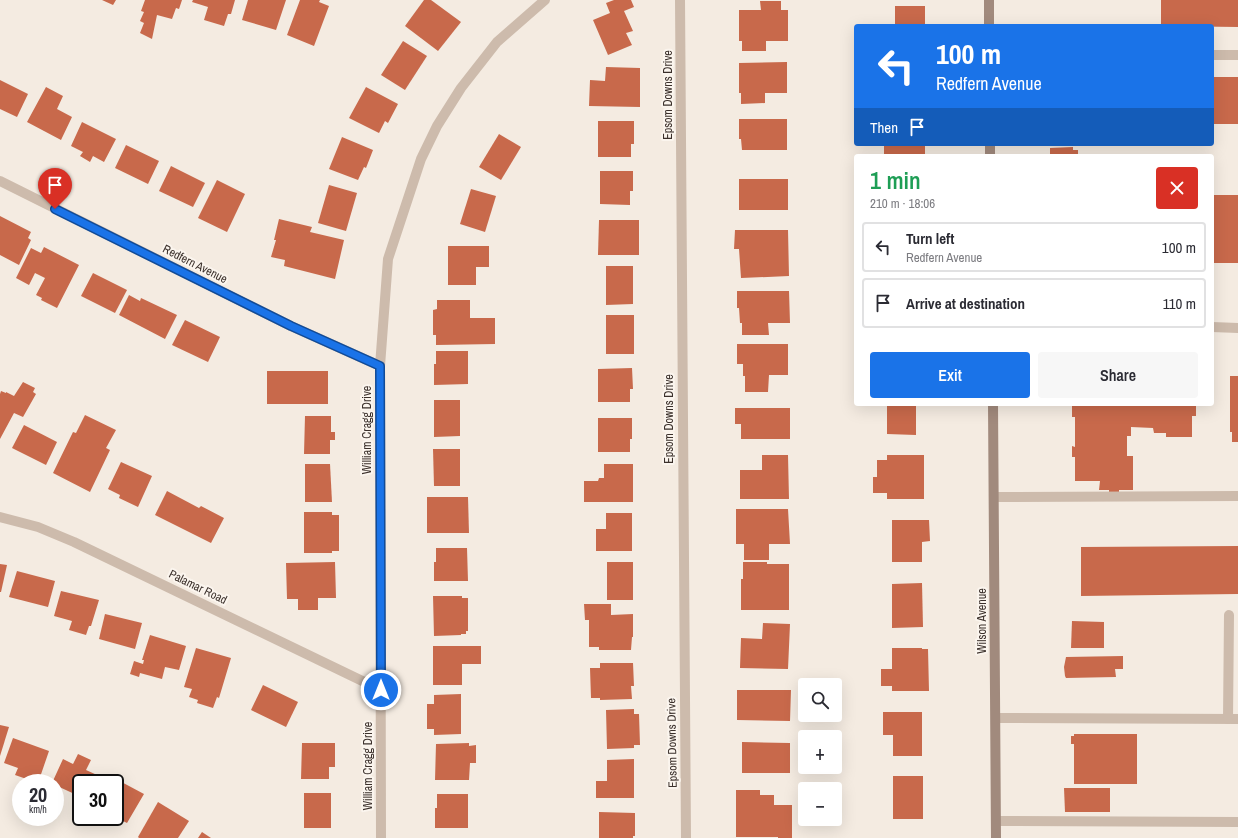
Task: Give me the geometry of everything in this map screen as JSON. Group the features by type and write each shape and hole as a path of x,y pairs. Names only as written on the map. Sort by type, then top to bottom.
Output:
{"main road":[{"path":"988,0 989,24"},
{"name":"Wilson Avenue","path":"994,406 996,838"}],"street":[{"name":"William Cragg Drive","path":"381,838 380,366 388,259 421,159 436,126 461,88 497,42 545,0"},
{"name":"Epsom Downs Drive","path":"680,0 686,838"},
{"path":"1214,55 1238,55"},
{"name":"Redfern Avenue","path":"0,181 291,326 380,366"},
{"path":"1214,327 1238,328"},
{"path":"994,497 1238,496"},
{"name":"Palamar Road","path":"0,517 38,527 74,542 381,690"},
{"path":"996,718 1233,719 1229,615"},
{"path":"996,821 1238,822"}],"building":[{"path":"102,0 116,0 113,5"},
{"path":"145,0 182,0 179,9 176,8 172,19 157,15 152,39 140,33 144,23 140,21 144,12 141,11"},
{"path":"193,0 235,0 231,14 228,14 224,26 204,20 208,7 192,2"},
{"path":"248,0 286,0 276,30 242,20"},
{"path":"300,0 320,0 319,2 329,6 314,46 287,35"},
{"path":"424,0 431,0 461,22 438,51 405,26"},
{"path":"614,0 631,0 634,7 624,11 633,31 626,33 632,45 608,55 593,20 610,13 606,3"},
{"path":"1161,0 1238,0 1238,27 1214,27 1214,24 1161,24"},
{"path":"760,1 781,1 781,10 788,10 788,41 766,41 766,51 742,51 742,41 739,41 739,10 761,10"},
{"path":"895,6 925,6 925,24 895,24"},
{"path":"403,41 427,56 405,90 381,75"},
{"path":"787,62 787,93 765,93 765,103 741,104 741,93 739,93 739,63"},
{"path":"606,67 640,68 640,107 589,106 590,80 605,81"},
{"path":"1214,77 1238,77 1238,124 1214,124"},
{"path":"0,80 28,94 17,117 0,109"},
{"path":"46,87 63,96 57,109 72,117 61,140 27,122"},
{"path":"366,87 398,104 388,123 385,121 379,133 349,118"},
{"path":"739,119 787,119 787,150 742,150 741,139 739,139"},
{"path":"598,121 634,121 634,144 631,144 631,157 598,157"},
{"path":"82,122 116,139 104,162 93,156 90,162 80,156 83,152 71,146"},
{"path":"499,134 521,147 501,180 479,167"},
{"path":"342,137 373,150 366,168 364,167 358,180 329,169"},
{"path":"126,145 159,161 148,184 115,168"},
{"path":"884,146 925,146 925,154 884,154"},
{"path":"1073,147 1073,150 1078,150 1078,154 1050,154 1050,148"},
{"path":"171,166 205,183 193,207 159,191"},
{"path":"600,171 633,171 633,191 630,191 630,205 600,204"},
{"path":"739,179 788,179 788,210 739,210"},
{"path":"217,180 245,194 227,232 198,218"},
{"path":"329,185 357,193 346,231 318,223"},
{"path":"471,189 496,196 485,232 460,224"},
{"path":"1214,195 1238,195 1238,263 1214,263"},
{"path":"0,216 31,232 28,238 31,240 19,265 0,255"},
{"path":"279,219 312,227 310,232 344,240 335,279 284,266 285,260 271,257 276,240 274,240"},
{"path":"599,220 639,220 639,255 598,255"},
{"path":"735,230 788,230 789,276 741,278 739,249 734,249"},
{"path":"448,246 489,246 489,267 476,267 476,285 448,285"},
{"path":"44,247 79,265 57,308 41,300 42,298 36,295 45,278 35,273 29,285 16,278 31,248 41,253"},
{"path":"606,266 633,266 633,304 606,305"},
{"path":"93,273 127,290 115,313 81,296"},
{"path":"737,291 789,291 790,323 768,323 769,335 742,335 742,323 740,323 739,308 737,308"},
{"path":"129,295 140,301 141,298 177,315 165,339 119,315"},
{"path":"437,300 470,300 470,318 495,318 495,344 436,345 436,335 433,335 433,310 437,309"},
{"path":"606,315 634,315 634,354 606,354"},
{"path":"185,320 220,337 208,362 172,345"},
{"path":"737,344 788,344 788,375 769,375 768,392 745,392 743,364 737,364"},
{"path":"436,351 468,351 468,384 434,385 434,364 436,364"},
{"path":"632,368 633,389 630,389 630,402 598,402 598,369"},
{"path":"267,371 328,371 328,404 267,404"},
{"path":"1230,376 1238,376 1238,442 1232,442 1232,432 1230,432"},
{"path":"23,382 35,388 33,392 36,394 23,417 14,413 0,439 1,391 14,396"},
{"path":"434,400 460,400 460,436 434,437"},
{"path":"887,406 916,406 916,435 887,434"},
{"path":"1072,406 1196,406 1196,416 1192,416 1192,437 1166,437 1166,433 1154,433 1153,428 1131,427 1131,436 1127,436 1127,456 1133,456 1133,490 1119,490 1119,494 1109,494 1109,490 1099,490 1100,481 1075,481 1075,457 1072,457 1072,446 1075,447 1075,417 1072,417"},
{"path":"735,408 790,408 790,439 741,439 741,424 735,424"},
{"path":"85,415 116,430 106,448 110,450 90,492 53,473 73,432 76,433"},
{"path":"305,416 331,416 331,432 335,432 335,440 330,440 330,454 304,454"},
{"path":"598,418 632,418 632,439 630,439 630,452 598,452"},
{"path":"24,425 57,442 46,465 12,448"},
{"path":"433,449 460,449 460,486 434,486"},
{"path":"762,455 788,455 789,499 740,499 740,470 762,470"},
{"path":"887,455 924,455 924,499 887,499 887,493 873,493 873,477 877,477 877,460 887,460"},
{"path":"121,462 152,476 138,507 119,498 120,495 108,489"},
{"path":"305,464 330,464 332,502 305,502"},
{"path":"604,464 633,464 633,502 584,502 584,481 598,481 599,478 604,478"},
{"path":"167,491 199,508 201,506 224,518 211,543 155,515"},
{"path":"427,497 468,497 469,533 427,533"},
{"path":"736,509 788,509 790,544 769,544 769,560 744,560 744,544 736,544"},
{"path":"304,512 332,512 332,515 339,515 339,551 332,551 332,553 304,553"},
{"path":"606,513 632,513 632,551 596,551 596,529 606,529"},
{"path":"892,520 929,520 930,541 922,542 922,562 892,562"},
{"path":"1238,546 1238,594 1081,596 1081,547"},
{"path":"436,548 467,548 468,581 434,581"},
{"path":"335,562 336,598 318,598 318,610 298,610 298,599 287,599 286,563"},
{"path":"607,562 633,562 633,600 607,600"},
{"path":"743,562 789,564 789,610 741,610 741,579 743,579"},
{"path":"0,564 7,565 1,592 0,592"},
{"path":"17,571 55,581 48,607 9,597"},
{"path":"922,583 923,627 892,628 892,584"},
{"path":"61,591 99,600 91,626 89,626 86,635 69,630 72,621 54,616"},
{"path":"433,596 462,596 462,598 468,598 468,631 466,631 466,634 434,636"},
{"path":"584,604 611,604 611,615 633,614 633,637 631,650 599,650 599,647 589,647 589,620 585,620"},
{"path":"105,614 142,623 135,649 99,639"},
{"path":"1072,621 1104,622 1104,648 1071,648"},
{"path":"763,623 790,624 788,669 740,668 741,638 762,639"},
{"path":"150,635 186,646 179,670 165,667 162,679 140,673 139,677 130,674 134,661 143,664 144,660 142,660"},
{"path":"433,646 481,646 481,664 462,664 462,685 433,685"},
{"path":"196,648 231,658 219,698 217,697 213,708 197,703 198,700 189,697 192,689 184,687"},
{"path":"892,648 928,649 929,691 892,691 892,686 881,686 881,669 892,669"},
{"path":"1123,656 1123,669 1115,669 1116,677 1066,678 1065,676 1064,667 1066,657"},
{"path":"600,663 633,663 634,686 631,686 632,699 600,700 600,698 591,698 590,668 600,668"},
{"path":"263,685 298,702 286,727 251,710"},
{"path":"737,690 791,690 790,721 737,720"},
{"path":"461,694 461,734 434,735 434,729 427,729 427,704 434,704 434,695"},
{"path":"634,709 634,714 639,714 640,745 634,745 634,748 607,749 606,710"},
{"path":"883,712 922,712 922,756 893,756 893,735 883,735"},
{"path":"0,725 9,727 0,756"},
{"path":"1074,734 1137,734 1137,784 1074,784 1074,744 1071,744 1071,736 1074,736"},
{"path":"13,738 49,751 41,774 15,774 18,768 4,763"},
{"path":"742,742 790,743 790,773 742,773"},
{"path":"302,743 335,743 335,767 329,767 329,779 301,779"},
{"path":"469,743 469,746 476,745 476,763 470,763 469,780 435,780 436,744"},
{"path":"78,754 91,760 86,770 95,774 72,774 72,793 64,789 64,774 56,774 63,759 73,764"},
{"path":"634,759 634,798 596,798 596,781 607,781 607,760"},
{"path":"893,776 923,776 923,819 893,819"},
{"path":"124,783 144,794 127,823 124,822"},
{"path":"1064,788 1110,788 1110,812 1065,812"},
{"path":"736,790 760,790 760,795 774,795 774,805 792,805 792,838 736,837"},
{"path":"304,793 331,793 331,828 304,828"},
{"path":"437,794 468,794 468,828 435,828"},
{"path":"158,802 189,821 178,838 138,837"},
{"path":"599,812 635,813 635,836 633,836 633,838 599,838"},
{"path":"202,832 211,838 198,838"}],"route":[{"path":"55,209 291,326 380,366 381,690"}]}
